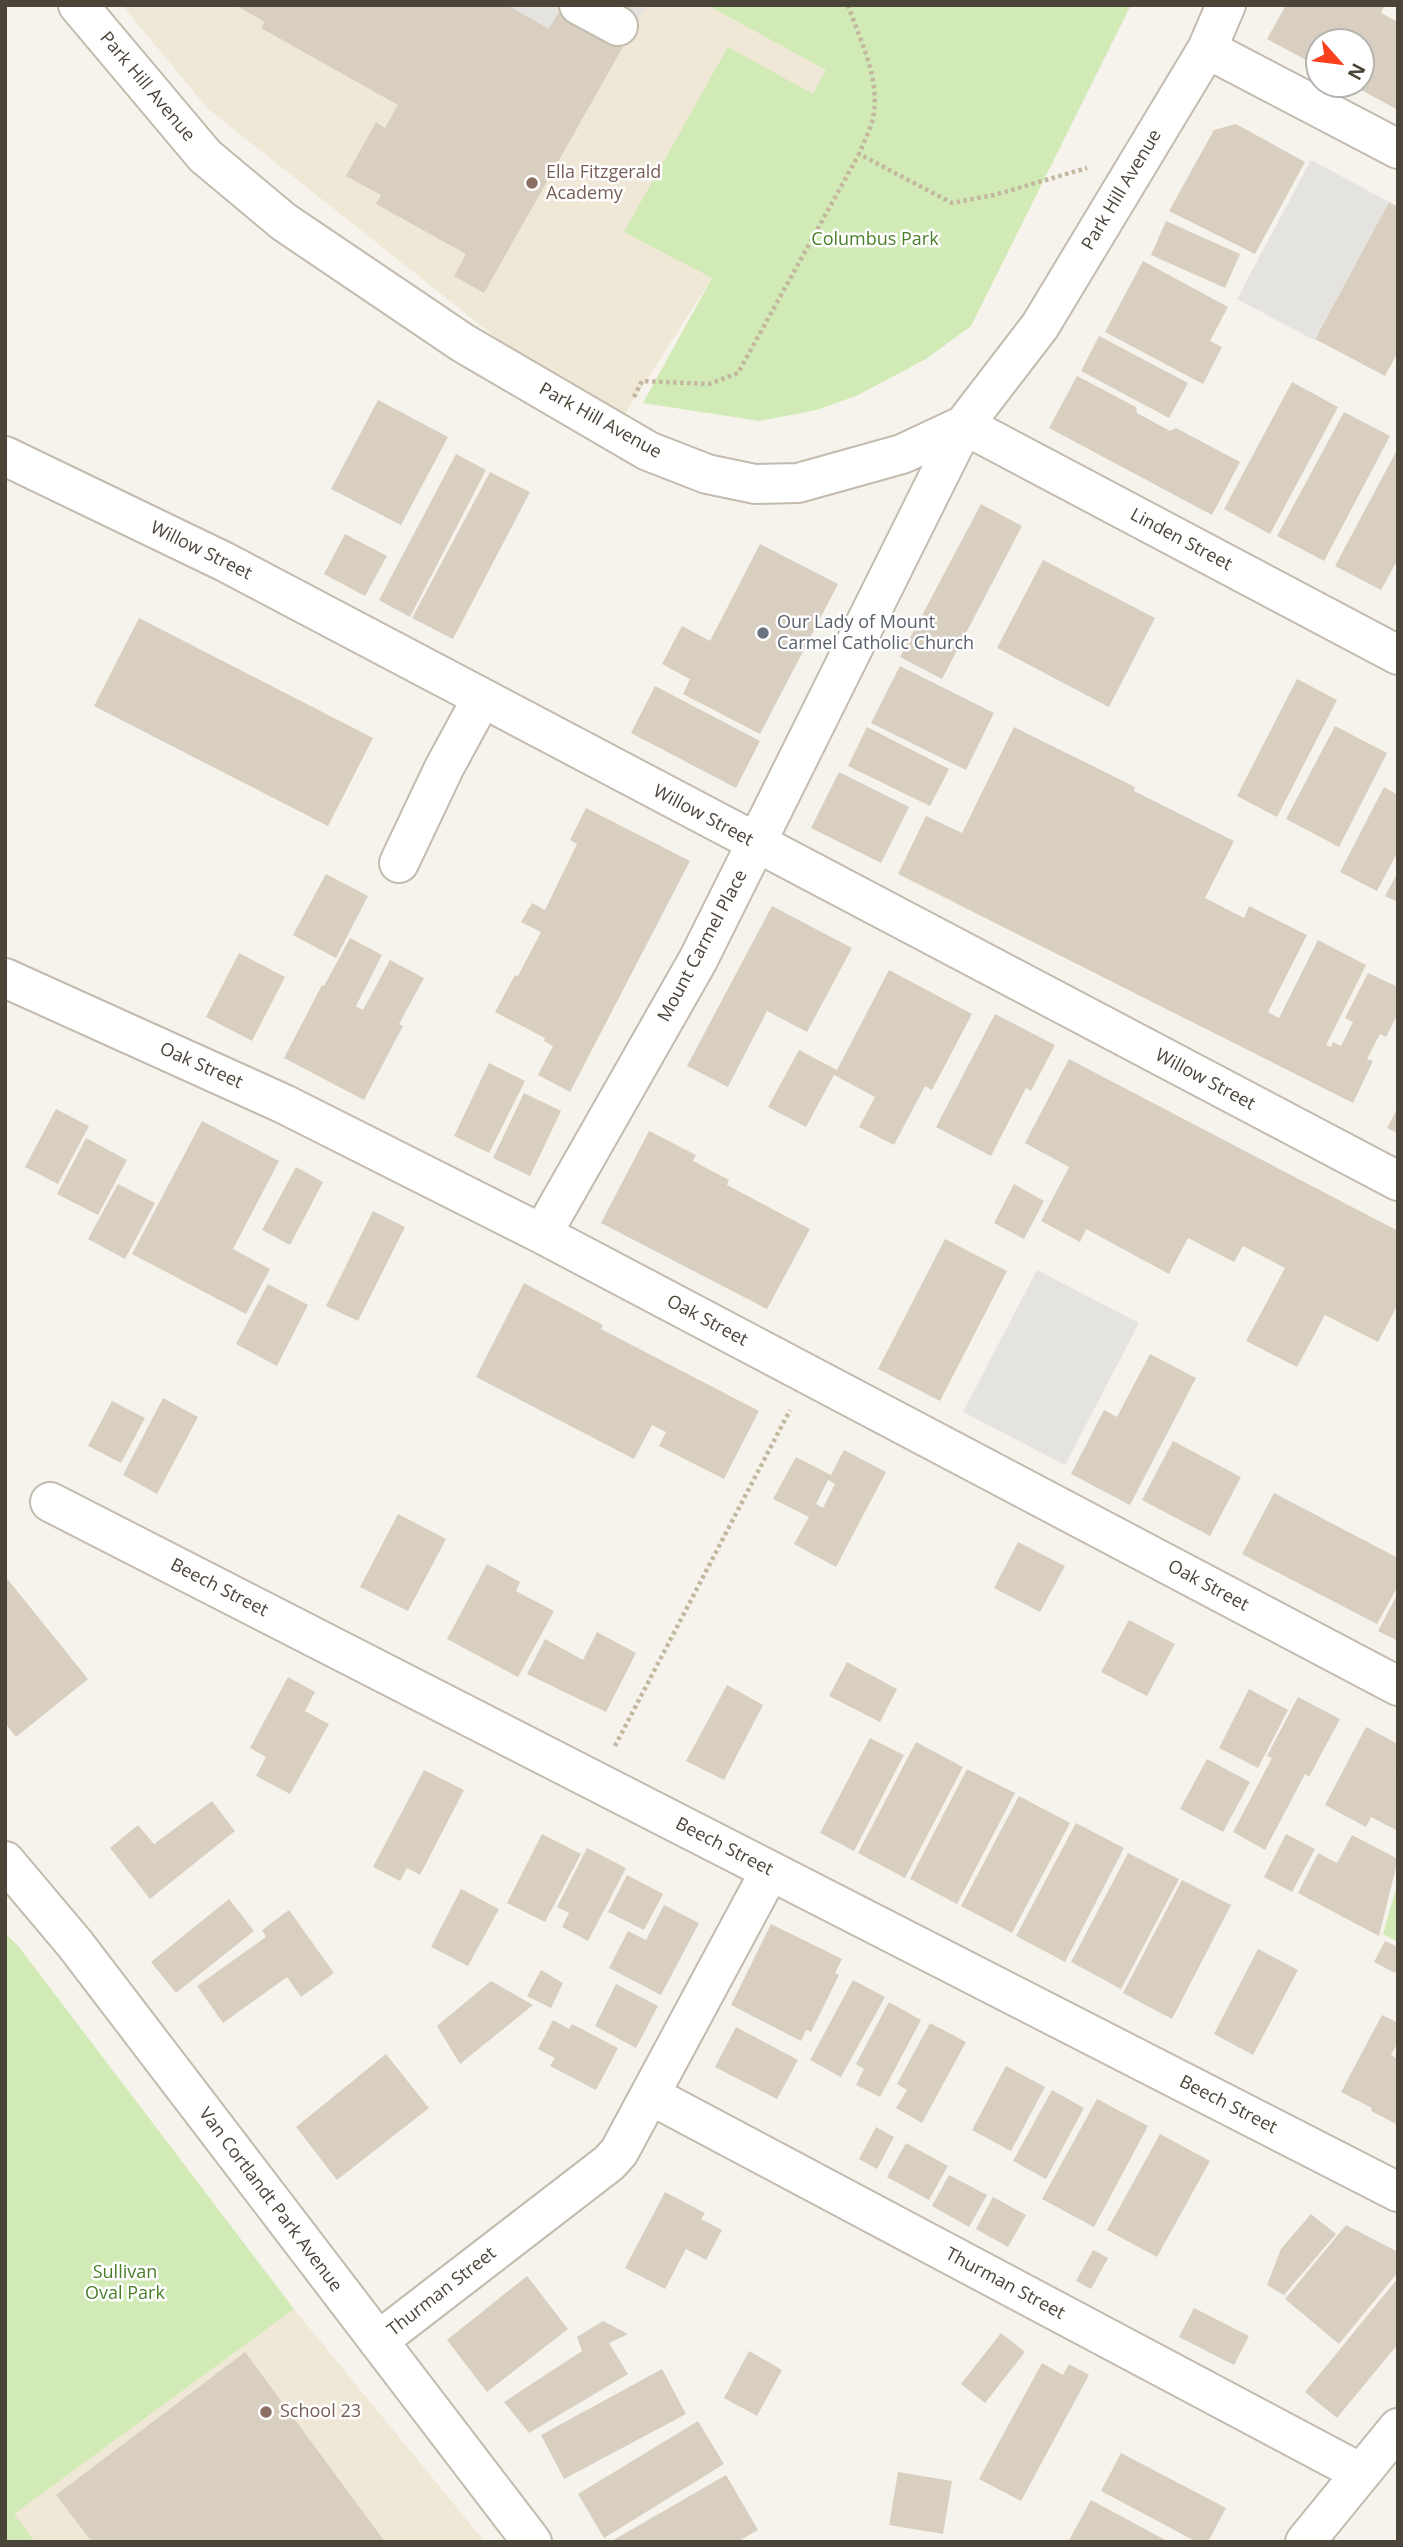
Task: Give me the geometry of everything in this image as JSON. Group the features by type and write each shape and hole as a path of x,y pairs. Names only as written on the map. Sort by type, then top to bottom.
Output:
{"street":[{"name":"Park Hill Avenue","path":"78,5 205,156 284,222 463,343 648,451 707,474 755,484 798,483 901,454 964,425 1040,326 1207,49 1226,5"},
{"path":"579,5 618,26"},
{"path":"1207,49 1398,149"},
{"name":"Linden Street","path":"964,425 1398,655"},
{"name":"Mount Carmel Place","path":"542,1234 698,960 964,425"},
{"name":"Willow Street","path":"5,456 225,562 1398,1181"},
{"path":"399,863 444,768 482,698"},
{"name":"Oak Street","path":"5,978 284,1104 542,1234 1398,1686"},
{"name":"Beech Street","path":"50,1502 1398,2192"},
{"name":"Van Cortlandt Park Avenue","path":"5,1861 83,1955 532,2542"},
{"name":"Thurman Street","path":"378,2341 620,2152 770,1871"},
{"name":"Thurman Street","path":"650,2095 1361,2473"},
{"path":"1305,2542 1398,2428"}],"path":[{"path":"614,431 642,381 709,384 737,373 859,154 873,118 875,92 871,70 848,5"},
{"path":"859,154 952,203 994,195 1145,152"},
{"path":"596,1782 808,1375"}],"shaded area":[{"name":"Ella Fitzgerald Academy","path":"122,5 707,5 827,70 712,278 614,431 208,109"},
{"path":"507,5 647,5 624,45 560,10 549,29"},
{"path":"1311,160 1389,202 1314,340 1237,299"},
{"path":"1037,1270 1139,1323 1065,1465 963,1412"},
{"name":"School 23","path":"294,2309 485,2542 35,2542 13,2514"}],"green space":[{"name":"Columbus Park","path":"707,5 1131,5 971,326 926,359 856,396 816,410 760,421 643,403 712,278 624,232 728,47 813,94 826,70"},
{"path":"1398,1882 1398,1942 1383,1934"},
{"name":"Sullivan Oval Park","path":"5,1933 19,1947 294,2309 14,2514 35,2542 5,2542"}],"building":[{"path":"235,5 507,5 549,29 560,10 624,45 484,293 454,276 466,254 376,204 381,195 346,176 376,122 385,128 398,105 261,28 265,22"},
{"path":"1286,5 1385,5 1381,13 1398,22 1398,110 1375,98 1375,28 1305,28 1305,59 1267,39"},
{"path":"1236,124 1305,162 1255,254 1169,211 1214,130"},
{"path":"1389,202 1398,207 1398,352 1385,376 1315,339"},
{"path":"1166,221 1240,254 1225,288 1151,255"},
{"path":"1143,261 1228,307 1210,341 1222,347 1203,384 1105,332"},
{"path":"1099,336 1188,383 1169,418 1081,371"},
{"path":"1077,376 1136,407 1137,413 1170,431 1176,428 1240,462 1212,515 1049,428"},
{"path":"1292,382 1338,407 1270,534 1224,509"},
{"path":"378,400 448,437 401,525 331,489"},
{"path":"1344,412 1390,436 1324,561 1277,536"},
{"path":"1398,448 1398,559 1381,590 1335,566"},
{"path":"456,454 486,470 410,617 379,600"},
{"path":"490,472 530,492 453,639 412,618"},
{"path":"981,504 1022,526 942,679 900,657"},
{"path":"345,534 387,556 365,596 324,574"},
{"name":"Our Lady of Mount Carmel Catholic Church","path":"760,544 838,584 760,734 683,694 690,679 662,664 682,626 710,641"},
{"path":"1043,560 1155,618 1109,707 997,648"},
{"path":"139,618 373,738 328,826 94,706"},
{"path":"900,666 994,713 966,770 871,723"},
{"path":"1297,679 1337,700 1277,817 1237,796"},
{"path":"655,686 760,741 736,788 631,733"},
{"path":"1335,726 1387,753 1339,847 1286,819"},
{"path":"867,727 949,769 930,806 848,766"},
{"path":"1014,727 1135,787 1134,791 1234,841 1205,898 1244,918 1249,906 1307,935 1268,1012 1279,1018 1318,940 1366,965 1326,1045 1331,1047 1333,1042 1341,1046 1353,1022 1345,1018 1368,973 1398,987 1398,1013 1386,1037 1380,1034 1367,1059 1373,1061 1353,1103 898,874 926,816 962,833"},
{"path":"839,772 909,807 881,863 811,828"},
{"path":"1384,787 1398,795 1398,851 1377,891 1340,872"},
{"path":"586,808 690,861 570,1092 538,1075 553,1046 544,1041 545,1038 495,1012 541,932 521,922 532,903 545,910 577,844 570,840"},
{"path":"1398,872 1398,902 1385,896"},
{"path":"326,874 368,896 336,958 293,935"},
{"path":"772,906 852,948 807,1032 767,1011 728,1087 687,1066"},
{"path":"350,938 382,955 356,1006 363,1010 390,960 424,978 399,1024 403,1026 364,1100 284,1058"},
{"path":"239,953 285,977 252,1041 206,1017"},
{"path":"889,970 972,1014 932,1090 925,1086 894,1145 859,1127 875,1097 834,1075 806,1127 768,1107 799,1050 837,1070"},
{"path":"995,1014 1055,1045 1031,1091 1026,1088 991,1156 936,1127"},
{"path":"1069,1059 1398,1231 1398,1304 1378,1342 1325,1315 1297,1367 1246,1341 1285,1268 1243,1246 1234,1262 1188,1238 1169,1274 1086,1229 1080,1242 1041,1221 1069,1167 1025,1143"},
{"path":"489,1063 525,1081 489,1153 454,1136"},
{"path":"524,1093 561,1111 530,1176 493,1158"},
{"path":"1398,1107 1398,1133 1387,1128"},
{"path":"56,1109 89,1126 58,1184 25,1167"},
{"path":"202,1121 279,1161 233,1249 270,1269 246,1314 132,1254"},
{"path":"649,1131 696,1155 693,1161 729,1180 727,1185 810,1229 767,1309 601,1223"},
{"path":"86,1138 127,1160 98,1215 57,1194"},
{"path":"296,1167 323,1182 290,1245 262,1230"},
{"path":"118,1184 155,1203 125,1259 88,1239"},
{"path":"1014,1184 1044,1201 1024,1239 994,1223"},
{"path":"373,1211 405,1227 358,1321 326,1306"},
{"path":"945,1239 1007,1271 940,1401 878,1369"},
{"path":"524,1283 603,1325 601,1329 759,1411 724,1479 659,1446 666,1432 652,1425 634,1459 476,1377"},
{"path":"268,1284 308,1305 277,1366 236,1344"},
{"path":"1150,1354 1196,1378 1130,1505 1071,1474 1104,1410 1117,1417"},
{"path":"163,1398 198,1417 157,1494 123,1475"},
{"path":"112,1401 145,1418 121,1463 88,1446"},
{"path":"1173,1441 1241,1477 1210,1536 1142,1500"},
{"path":"844,1450 886,1472 836,1567 794,1544 809,1517 773,1499 796,1457 831,1475","holes":["828,1480 835,1484 823,1508 816,1504"]},
{"path":"1274,1493 1398,1558 1398,1586 1377,1624 1242,1554"},
{"path":"398,1514 446,1539 408,1611 360,1587"},
{"path":"1018,1542 1065,1566 1040,1612 994,1588"},
{"path":"487,1564 520,1582 516,1591 554,1611 518,1677 447,1639"},
{"path":"5,1576 88,1679 16,1737 5,1723"},
{"path":"1398,1593 1398,1641 1378,1631"},
{"path":"1129,1620 1175,1644 1147,1696 1101,1672"},
{"path":"597,1632 636,1653 606,1712 527,1674 545,1639 583,1660"},
{"path":"847,1662 897,1689 880,1722 829,1696"},
{"path":"288,1677 315,1692 305,1711 329,1724 290,1794 256,1776 266,1757 250,1748"},
{"path":"727,1685 763,1705 724,1780 686,1761"},
{"path":"1249,1689 1288,1710 1258,1768 1219,1748"},
{"path":"1298,1697 1340,1719 1309,1777 1305,1774 1265,1850 1233,1832 1272,1758 1267,1756"},
{"path":"1366,1727 1398,1744 1398,1765 1395,1769 1398,1771 1398,1831 1371,1817 1366,1827 1325,1805"},
{"path":"870,1738 904,1755 854,1851 820,1833"},
{"path":"916,1742 963,1767 905,1878 858,1853"},
{"path":"1207,1759 1250,1782 1223,1832 1180,1809"},
{"path":"967,1769 1015,1793 957,1904 910,1879"},
{"path":"424,1770 464,1790 420,1875 407,1868 400,1881 373,1867"},
{"path":"1019,1796 1070,1823 1012,1933 961,1906"},
{"path":"212,1801 235,1831 150,1899 110,1848 138,1825 154,1844"},
{"path":"1076,1823 1124,1848 1065,1962 1016,1936"},
{"path":"542,1834 581,1854 545,1922 507,1903"},
{"path":"1286,1834 1315,1849 1292,1892 1264,1877"},
{"path":"1352,1835 1398,1859 1379,1936 1298,1893 1318,1853 1337,1863"},
{"path":"587,1848 626,1868 588,1941 562,1927 569,1913 557,1907"},
{"path":"1128,1853 1179,1879 1121,1989 1071,1962"},
{"path":"627,1875 663,1894 644,1930 608,1912"},
{"path":"1182,1880 1231,1905 1172,2019 1123,1993"},
{"path":"461,1889 499,1909 468,1966 431,1947"},
{"path":"229,1899 254,1931 176,1993 151,1962"},
{"path":"664,1905 699,1923 661,1995 609,1968 628,1931 646,1940"},
{"path":"289,1910 334,1973 301,1997 287,1977 223,2023 197,1986 266,1937 262,1930"},
{"path":"771,1924 842,1959 835,1973 839,1975 811,2032 806,2030 801,2041 731,2005"},
{"path":"1385,1941 1398,1947 1398,1967 1395,1973 1374,1962"},
{"path":"1258,1949 1298,1970 1253,2055 1214,2034"},
{"path":"541,1970 563,1983 551,2008 527,1996"},
{"path":"853,1980 885,1997 841,2077 810,2060"},
{"path":"491,1981 533,2005 460,2064 437,2026"},
{"path":"616,1984 658,2006 636,2048 595,2026"},
{"path":"889,2002 921,2020 880,2097 856,2085 864,2069 856,2064"},
{"path":"1382,2015 1398,2023 1398,2042 1391,2055 1398,2059 1398,2125 1341,2092"},
{"path":"553,2020 569,2029 572,2024 618,2048 596,2090 550,2066 555,2058 538,2049"},
{"path":"930,2023 966,2042 922,2123 896,2108 907,2090 897,2084"},
{"path":"736,2027 798,2060 777,2099 715,2067"},
{"path":"386,2054 429,2108 337,2180 296,2127"},
{"path":"1006,2066 1045,2087 1011,2151 972,2130"},
{"path":"1052,2090 1084,2108 1046,2179 1013,2161"},
{"path":"1097,2099 1148,2126 1094,2227 1042,2199"},
{"path":"876,2127 894,2137 877,2169 859,2159"},
{"path":"1160,2134 1210,2161 1157,2257 1107,2230"},
{"path":"906,2143 948,2166 929,2200 887,2177"},
{"path":"949,2175 987,2195 969,2227 932,2206"},
{"path":"665,2192 705,2213 701,2219 722,2230 706,2260 686,2249 665,2289 625,2268"},
{"path":"993,2197 1026,2215 1008,2247 976,2229"},
{"path":"1311,2214 1336,2234 1284,2295 1267,2285 1281,2249"},
{"path":"1346,2225 1398,2252 1398,2272 1339,2344 1285,2299"},
{"path":"1093,2250 1108,2258 1091,2289 1076,2281"},
{"path":"527,2276 568,2329 487,2392 447,2340"},
{"path":"1398,2278 1398,2344 1337,2418 1305,2392"},
{"path":"1194,2308 1249,2336 1234,2365 1179,2337"},
{"path":"603,2321 628,2334 609,2343 628,2374 529,2433 504,2402 582,2351 577,2337"},
{"path":"1001,2333 1025,2352 985,2403 961,2384"},
{"path":"749,2351 782,2370 757,2416 724,2398"},
{"path":"245,2352 385,2542 92,2542 56,2495"},
{"path":"1042,2363 1063,2375 1069,2364 1089,2375 1021,2501 979,2479"},
{"path":"662,2369 686,2414 564,2479 541,2435"},
{"path":"698,2421 724,2464 604,2538 578,2494"},
{"path":"1121,2453 1226,2508 1208,2542 1197,2542 1101,2491"},
{"path":"898,2472 952,2481 943,2534 889,2525"},
{"path":"726,2475 758,2530 737,2542 610,2542"},
{"path":"1091,2500 1169,2542 1068,2542"}],"place":[{"name":"Ella Fitzgerald Academy","path":"532,183"},
{"name":"Our Lady of Mount Carmel Catholic Church","path":"763,633"},
{"name":"School 23","path":"266,2412"}]}
